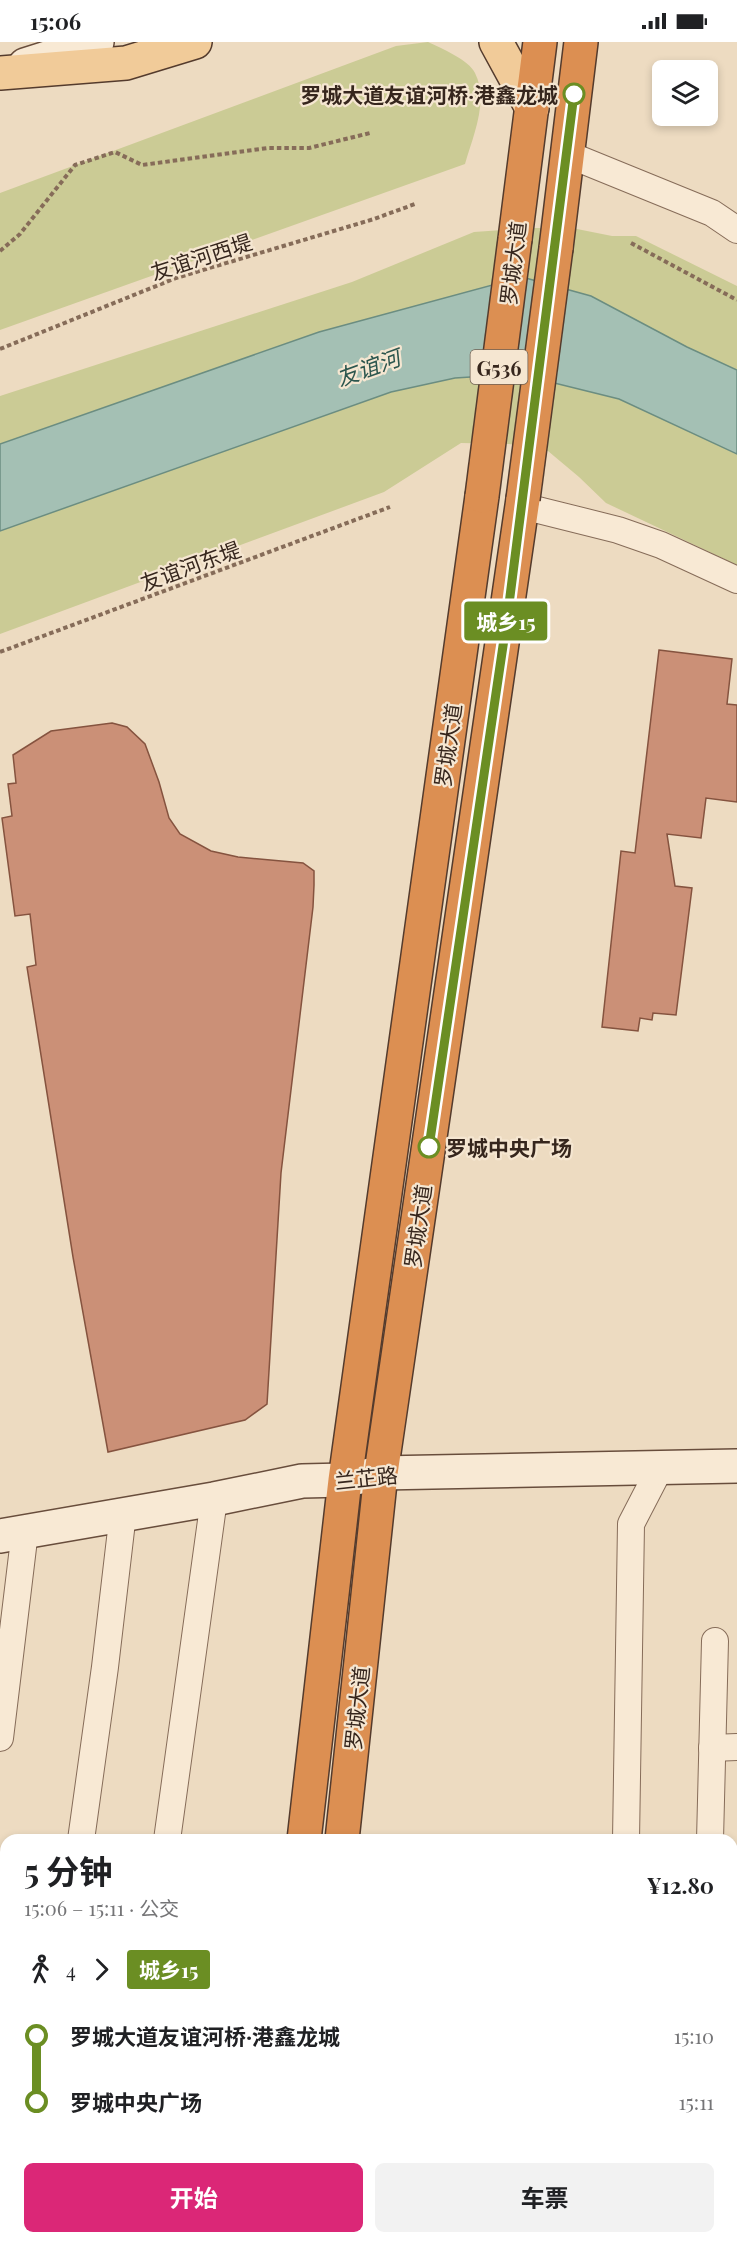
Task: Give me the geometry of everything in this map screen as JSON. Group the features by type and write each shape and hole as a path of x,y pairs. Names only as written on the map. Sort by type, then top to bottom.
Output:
{"highway":[{"name":"罗城大道","path":"305,1834 345,1480 482,496 540,42"},
{"name":"罗城大道","path":"343,1834 381,1473 522,503 556,248 580,42"}],"main road":[{"path":"0,73 126,63 195,42"},
{"path":"496,42 532,108"}],"street":[{"path":"0,73 97,42"},
{"path":"567,154 712,213 737,230"},
{"path":"522,503 618,530 661,545 737,580"},
{"name":"兰芷路","path":"12,1534 214,1499 302,1481 345,1480 381,1473 737,1466"},
{"path":"626,1834 632,1524 660,1468"},
{"path":"168,1834 214,1499"},
{"path":"82,1834 123,1513"},
{"path":"0,1738 12,1534"},
{"path":"710,1834 715,1641"},
{"path":"712,1748 737,1747"}],"path":[{"path":"0,251 20,234 75,165 115,152 142,165 268,148 309,148 370,133"},
{"name":"友谊河西堤","path":"0,349 177,278 374,219 416,204"},
{"path":"631,243 737,300"},
{"name":"友谊河东堤","path":"0,652 390,507"}],"green space":[{"path":"428,42 454,55 472,68 479,84 480,107 465,164 0,330 0,193 396,46"},
{"path":"572,228 612,236 636,236 737,286 737,565 606,503 548,451 509,444 461,443 384,492 0,634 0,396 352,282 474,232"}],"water":[{"name":"友谊河","path":"522,277 591,296 687,347 737,370 737,454 619,399 518,374 455,378 391,392 0,531 0,444 319,332"}],"building":[{"path":"659,650 732,659 727,704 737,705 737,802 706,798 701,838 667,834 675,886 692,888 676,1015 653,1013 652,1020 640,1018 638,1031 602,1027 621,851 635,853"},
{"path":"112,723 127,727 145,744 169,818 180,834 211,851 238,857 303,863 314,871 314,885 281,1173 267,1404 245,1420 108,1452 73,1257 27,967 36,965 30,914 15,916 2,818 12,816 8,784 16,783 13,755 51,731"}],"bus line":[{"name":"城乡15","path":"429,1147 508,612 574,94"}],"place":[{"name":"罗城大道友谊河桥·港鑫龙城","path":"574,94"},
{"name":"罗城中央广场","path":"429,1147"}]}
